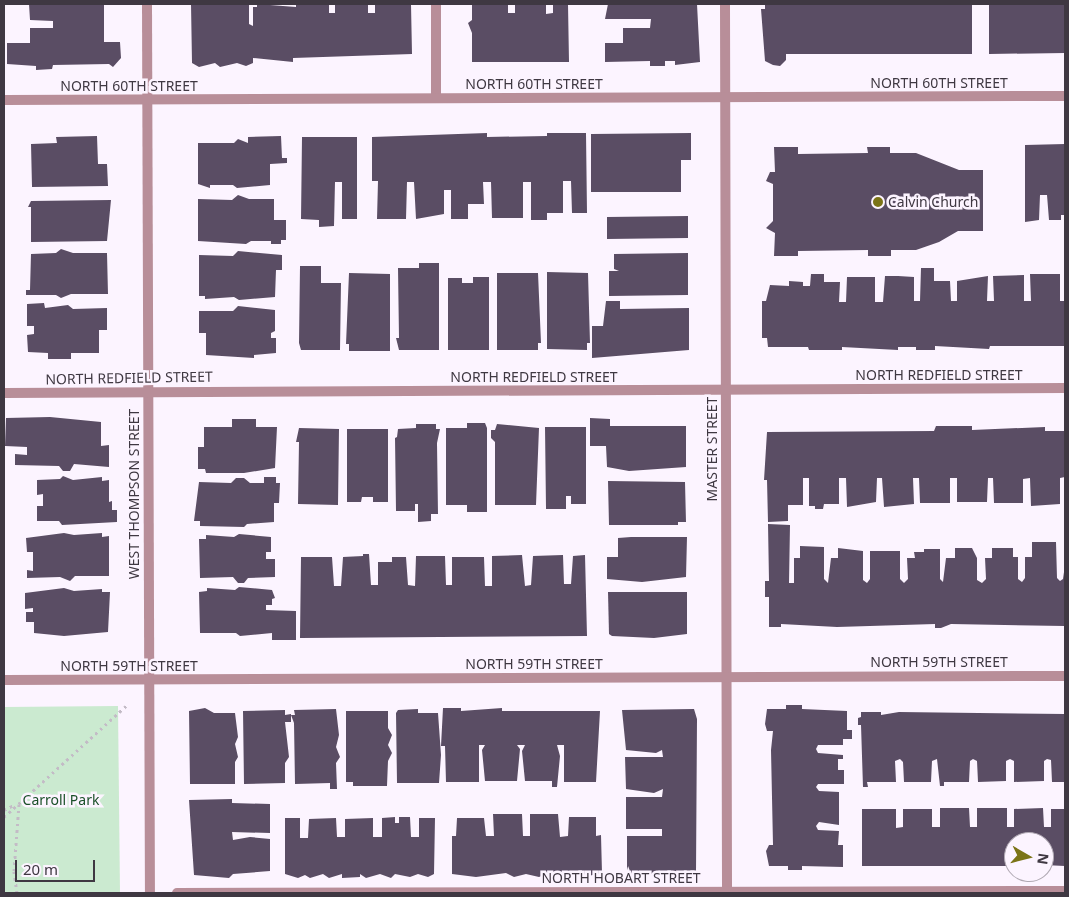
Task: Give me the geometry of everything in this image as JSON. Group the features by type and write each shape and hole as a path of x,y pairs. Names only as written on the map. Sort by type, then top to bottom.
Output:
{"street":[{"name":"WEST THOMPSON STREET","path":"147,4 150,893"},
{"path":"436,4 436,98"},
{"name":"MASTER STREET","path":"725,4 727,892"},
{"name":"NORTH 60TH STREET","path":"4,100 1065,96"},
{"name":"NORTH REDFIELD STREET","path":"4,393 1065,388"},
{"name":"NORTH 59TH STREET","path":"4,680 1065,676"},
{"name":"NORTH HOBART STREET","path":"177,893 1065,891"}],"path":[{"path":"4,817 128,704"},
{"path":"4,810 19,803"},
{"path":"17,893 14,871 19,803"}],"green space":[{"name":"Carroll Park","path":"118,706 120,893 4,893 4,707"}],"building":[{"path":"29,4 104,4 104,42 120,42 121,58 113,67 109,64 53,65 52,69 36,70 36,66 7,64 7,43 30,43 30,28 53,28 53,21 30,20"},
{"path":"191,4 249,4 249,24 253,26 253,7 257,7 257,4 296,7 296,4 329,4 329,13 335,13 335,4 368,4 368,13 375,13 375,4 411,4 412,54 293,58 293,62 253,58 253,63 246,66 237,63 220,67 215,63 199,67 192,63"},
{"path":"472,4 508,4 508,13 515,13 515,4 546,4 546,14 553,13 553,4 568,4 569,62 472,62 472,33 468,23 472,20"},
{"path":"608,4 697,4 700,62 675,65 675,61 665,61 665,66 650,66 650,61 605,62 605,43 623,43 623,28 650,28 651,19 605,19"},
{"path":"765,4 972,4 972,54 786,54 786,60 780,66 773,65 765,61 761,9 765,9"},
{"path":"989,4 1065,5 1065,53 989,54"},
{"path":"487,133 487,137 547,136 547,133 586,133 587,213 572,213 571,181 563,181 563,213 547,213 547,220 531,220 531,182 523,182 523,218 492,218 491,182 483,182 484,204 468,204 468,219 451,219 451,190 444,190 444,214 416,219 414,182 407,182 406,219 377,219 378,181 372,181 372,137"},
{"path":"691,133 691,160 681,160 681,192 591,192 591,134"},
{"path":"97,136 98,164 107,164 108,186 32,187 31,144 57,143 56,137"},
{"path":"281,136 282,158 287,158 287,163 270,164 270,185 237,188 233,185 210,185 210,188 198,184 198,143 234,143 238,139 248,143 248,137"},
{"path":"302,137 357,137 357,219 342,219 342,182 335,182 334,226 319,227 319,220 301,219"},
{"path":"1065,144 1065,215 1061,215 1061,220 1049,220 1047,195 1040,195 1039,220 1025,222 1025,145"},
{"name":"Calvin Church","path":"774,147 798,147 798,154 868,153 867,147 890,147 890,153 916,153 959,170 983,170 983,231 958,231 939,242 916,250 891,250 891,256 868,256 868,250 798,251 798,256 774,256 775,233 766,228 773,221 773,184 766,181 770,172 775,172"},
{"path":"238,195 249,199 274,199 274,220 286,220 286,240 281,240 281,244 271,244 271,241 251,241 246,244 198,241 198,199 232,200"},
{"path":"111,200 107,241 31,242 31,207 28,207 31,201"},
{"path":"688,216 688,238 607,239 607,217"},
{"path":"61,249 73,253 107,253 108,294 71,294 61,298 56,295 26,295 26,290 30,290 31,254 56,253"},
{"path":"238,251 282,255 282,270 276,270 275,297 239,300 234,297 205,299 205,296 199,296 199,255 233,256"},
{"path":"688,253 688,295 609,296 609,271 619,271 614,269 614,254"},
{"path":"419,263 439,263 439,350 399,350 396,338 399,338 398,268 419,268"},
{"path":"300,266 321,266 321,283 341,283 340,350 301,350 299,343"},
{"path":"921,268 934,268 934,281 950,281 951,301 957,301 957,281 988,276 987,301 994,301 993,276 1024,275 1024,301 1031,301 1030,274 1060,274 1060,301 1065,301 1065,346 990,346 989,349 935,346 935,350 916,350 916,347 898,347 898,350 842,347 842,350 809,350 808,347 768,347 767,338 762,338 762,301 766,301 770,285 789,286 789,281 803,282 803,286 810,286 811,274 824,274 824,282 840,282 839,302 846,302 847,277 875,277 875,302 883,302 885,276 914,277 914,301 920,301"},
{"path":"547,272 588,273 590,343 587,343 587,350 547,349"},
{"path":"349,273 390,274 390,351 349,351 349,344 346,344"},
{"path":"497,273 538,273 541,343 538,343 538,350 497,350"},
{"path":"473,277 489,277 489,350 448,350 448,278 462,278 462,283 473,283"},
{"path":"606,301 620,301 620,309 689,308 689,350 592,358 592,326 603,326"},
{"path":"44,303 45,308 68,305 73,309 107,308 107,330 99,330 99,353 71,353 71,359 48,359 48,353 28,352 27,335 34,334 34,326 27,326 27,304"},
{"path":"238,306 275,310 275,331 271,333 271,338 276,338 276,353 254,355 254,358 206,355 206,333 199,333 199,311 233,311"},
{"path":"50,417 101,422 101,446 109,445 109,467 74,464 70,471 63,471 59,466 15,465 15,454 27,455 27,447 5,446 6,418"},
{"path":"590,418 610,419 610,426 686,426 686,467 629,471 607,467 606,446 590,446"},
{"path":"232,419 256,419 256,427 277,427 275,468 244,473 206,473 205,469 198,469 198,447 204,447 204,427 232,427"},
{"path":"467,423 485,423 487,428 487,512 467,512 467,505 446,505 446,428 467,428"},
{"path":"416,424 436,424 436,429 440,429 437,443 438,514 431,514 431,521 418,522 418,504 415,504 415,511 396,511 395,438 397,437 398,429 416,428"},
{"path":"497,424 539,428 536,505 495,505 495,442 491,438 491,430 495,430"},
{"path":"936,426 972,426 972,430 1045,427 1045,431 1065,431 1065,477 1060,478 1060,504 1031,506 1030,478 1023,479 1023,503 994,503 993,478 988,478 987,502 957,502 957,478 950,478 950,503 920,503 919,478 913,478 914,504 884,507 882,478 877,478 876,502 847,507 846,478 839,478 839,504 824,504 823,509 815,509 815,506 809,506 809,478 803,478 803,505 788,505 788,521 768,522 767,480 764,480 767,432 934,431"},
{"path":"545,427 586,427 586,504 571,504 571,496 566,496 566,509 546,509"},
{"path":"299,428 339,429 338,505 298,504 299,442 296,442"},
{"path":"347,429 388,429 388,502 373,502 373,497 362,497 361,502 347,502"},
{"path":"63,476 73,480 102,477 102,481 109,480 109,502 112,501 112,510 117,510 117,522 62,525 59,521 37,521 37,506 43,506 43,494 37,495 37,480 60,479"},
{"path":"264,477 276,477 276,483 280,483 279,503 274,503 274,522 247,524 244,527 200,526 200,521 194,521 199,482 231,483 236,478 244,478 250,483 264,483"},
{"path":"608,481 685,482 686,522 678,522 678,525 609,525"},
{"path":"768,524 790,525 789,583 794,583 794,558 800,558 800,546 824,547 824,579 828,583 831,558 838,558 838,548 863,551 863,580 867,583 870,579 870,551 900,551 900,579 904,583 908,579 907,558 915,558 914,552 924,552 924,549 940,549 940,579 943,582 946,558 955,558 955,548 972,548 977,558 977,580 982,583 986,579 985,558 992,558 992,548 1013,548 1013,557 1018,557 1018,579 1022,582 1025,578 1025,557 1032,557 1032,542 1056,542 1057,578 1060,581 1063,579 1065,565 1065,626 951,624 935,628 935,624 837,627 781,624 781,627 769,627 769,597 765,597 765,581 769,581"},
{"path":"64,533 74,535 102,533 102,537 109,536 109,576 75,576 70,581 60,577 27,578 27,570 33,571 33,552 27,552 26,538"},
{"path":"239,534 271,537 271,552 266,552 266,559 275,559 275,577 248,578 244,583 238,583 233,577 200,578 199,539 206,539 206,535 234,537"},
{"path":"687,537 686,577 642,582 607,579 607,557 618,557 618,538"},
{"path":"363,554 369,554 371,585 378,585 378,562 392,562 392,557 406,557 408,585 415,586 416,556 445,556 446,585 452,585 452,557 484,557 485,586 492,586 492,556 522,555 525,586 531,585 533,556 563,555 564,584 571,584 573,556 585,555 587,636 300,638 301,557 332,557 334,586 341,586 343,557 363,556"},
{"path":"239,587 272,590 275,598 272,599 272,605 266,605 266,610 296,611 296,640 272,640 272,633 240,636 236,633 200,633 199,592 207,591 207,588 235,590"},
{"path":"64,588 74,591 102,589 102,592 110,592 108,632 64,636 34,633 34,622 26,622 26,612 33,612 33,608 25,609 25,593"},
{"path":"608,592 687,592 687,634 654,638 612,636 609,634"},
{"path":"786,705 802,705 802,709 847,711 847,730 852,730 852,739 843,739 843,745 818,745 816,749 818,753 843,755 843,759 838,759 838,770 844,770 844,784 818,784 816,787 819,791 839,792 839,825 819,822 816,826 818,830 839,831 838,845 843,845 843,867 802,866 802,870 788,870 788,866 769,866 766,851 769,845 773,845 771,750 773,731 767,731 765,724 767,709 786,709"},
{"path":"205,708 214,713 235,713 238,737 235,744 238,757 235,762 235,784 190,784 189,711"},
{"path":"443,708 461,708 461,711 502,708 502,711 600,711 596,782 564,782 564,745 557,745 560,756 557,787 552,787 552,781 525,781 522,751 525,745 517,745 520,749 517,781 485,781 482,750 485,745 479,745 479,782 446,782 445,746 441,746"},
{"path":"336,709 339,735 336,747 340,757 336,763 337,789 330,789 330,783 295,784 294,723 291,715 295,715 294,710"},
{"path":"418,709 418,713 438,713 441,755 439,783 397,783 396,713 398,710"},
{"path":"694,709 697,719 696,873 627,874 627,836 662,836 662,829 626,829 626,797 662,797 663,789 654,793 626,789 625,757 663,757 662,750 656,753 626,750 622,710"},
{"path":"285,710 285,715 291,714 291,722 285,722 289,757 285,763 285,783 244,784 243,711"},
{"path":"346,711 388,711 388,728 392,735 388,745 392,753 388,761 387,786 353,786 353,782 346,782"},
{"path":"861,712 881,712 881,715 899,712 1065,714 1065,782 1052,782 1051,760 1047,759 1044,761 1044,781 1014,782 1014,761 1010,759 1006,761 1006,781 978,782 977,761 973,759 970,761 969,782 944,782 944,786 940,786 937,759 932,761 931,782 904,782 903,762 900,759 895,761 896,782 867,782 868,787 863,787 861,725 858,725 858,718 861,717"},
{"path":"232,799 232,803 270,804 270,833 232,832 233,840 250,837 270,839 270,871 233,874 229,878 194,875 189,800"},
{"path":"940,808 969,808 970,827 977,827 977,808 1007,808 1007,827 1014,827 1014,809 1043,808 1044,827 1051,827 1051,809 1065,809 1065,866 1054,865 1054,832 1004,832 1004,866 862,866 862,809 896,809 896,828 903,827 903,809 932,809 932,827 940,827"},
{"path":"493,814 522,814 523,836 530,836 530,814 558,814 560,837 568,836 569,817 596,817 596,836 601,835 602,873 588,876 564,873 551,877 547,874 539,877 526,874 514,877 506,873 476,877 452,874 452,836 456,836 457,818 484,818 486,836 494,836"},
{"path":"395,817 395,823 399,823 399,817 410,817 411,837 419,837 419,818 435,818 434,874 428,877 418,874 410,877 395,874 391,878 380,874 366,878 360,874 360,877 342,878 342,874 329,878 323,874 310,878 305,875 298,878 285,874 285,818 300,818 300,838 308,838 309,819 336,818 337,837 345,837 345,819 373,818 373,837 382,837 382,818"}],"place":[{"name":"Calvin Church","path":"878,202"}]}
